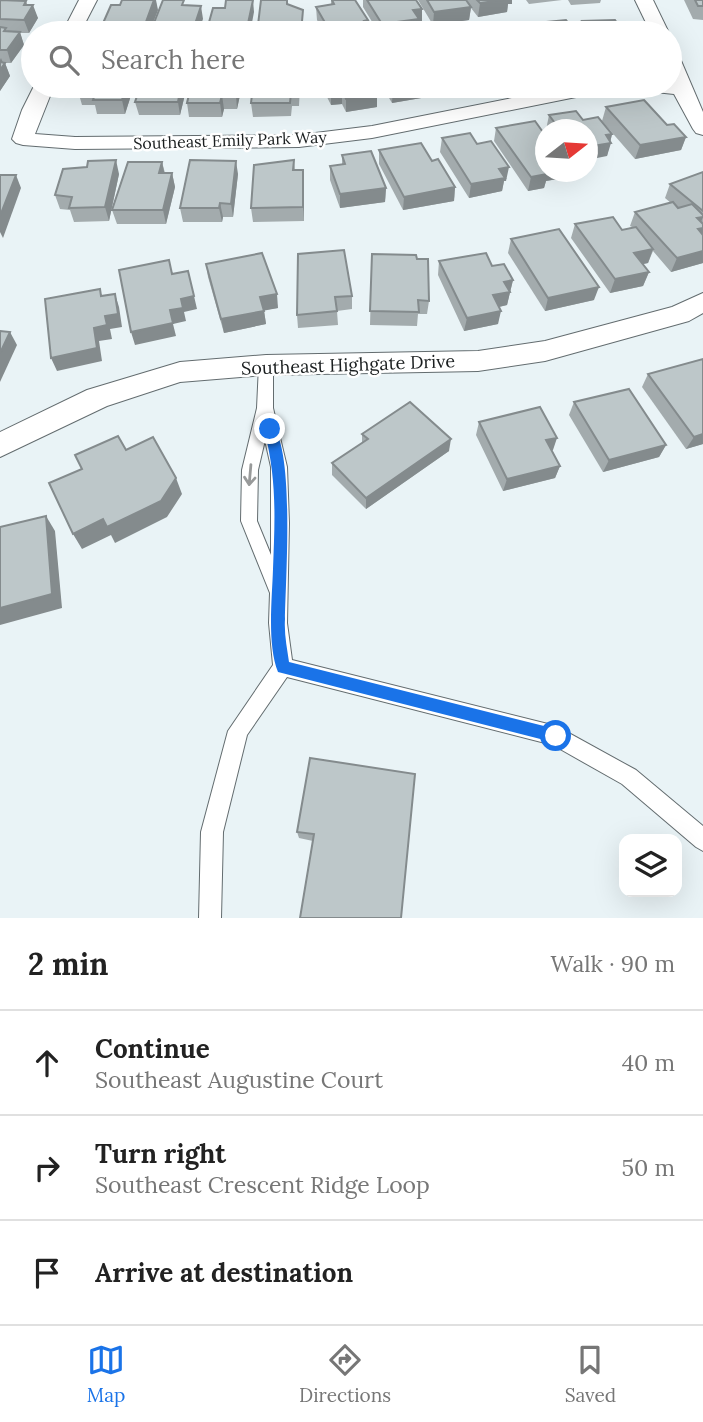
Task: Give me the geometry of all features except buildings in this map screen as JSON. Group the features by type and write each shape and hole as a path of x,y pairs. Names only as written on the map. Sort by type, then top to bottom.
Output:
{"street":[{"path":"77,21 88,0"},
{"path":"644,0 654,21"},
{"path":"683,88 703,129"},
{"name":"Southeast Emily Park Way","path":"38,98 23,139 75,143 299,141 372,132 541,98"},
{"name":"Southeast Highgate Drive","path":"0,445 97,398 180,372 266,365 478,361 545,351 680,314 703,302"}],"lane":[{"path":"266,365 265,408 250,470 249,522 278,593"},
{"path":"210,918 212,832 238,731 283,667 278,593 281,523 279,467 265,408"},
{"path":"283,667 556,736 629,777 703,840"}],"route":[{"path":"270,429 279,467 281,523 278,623 283,667 556,736"}]}
